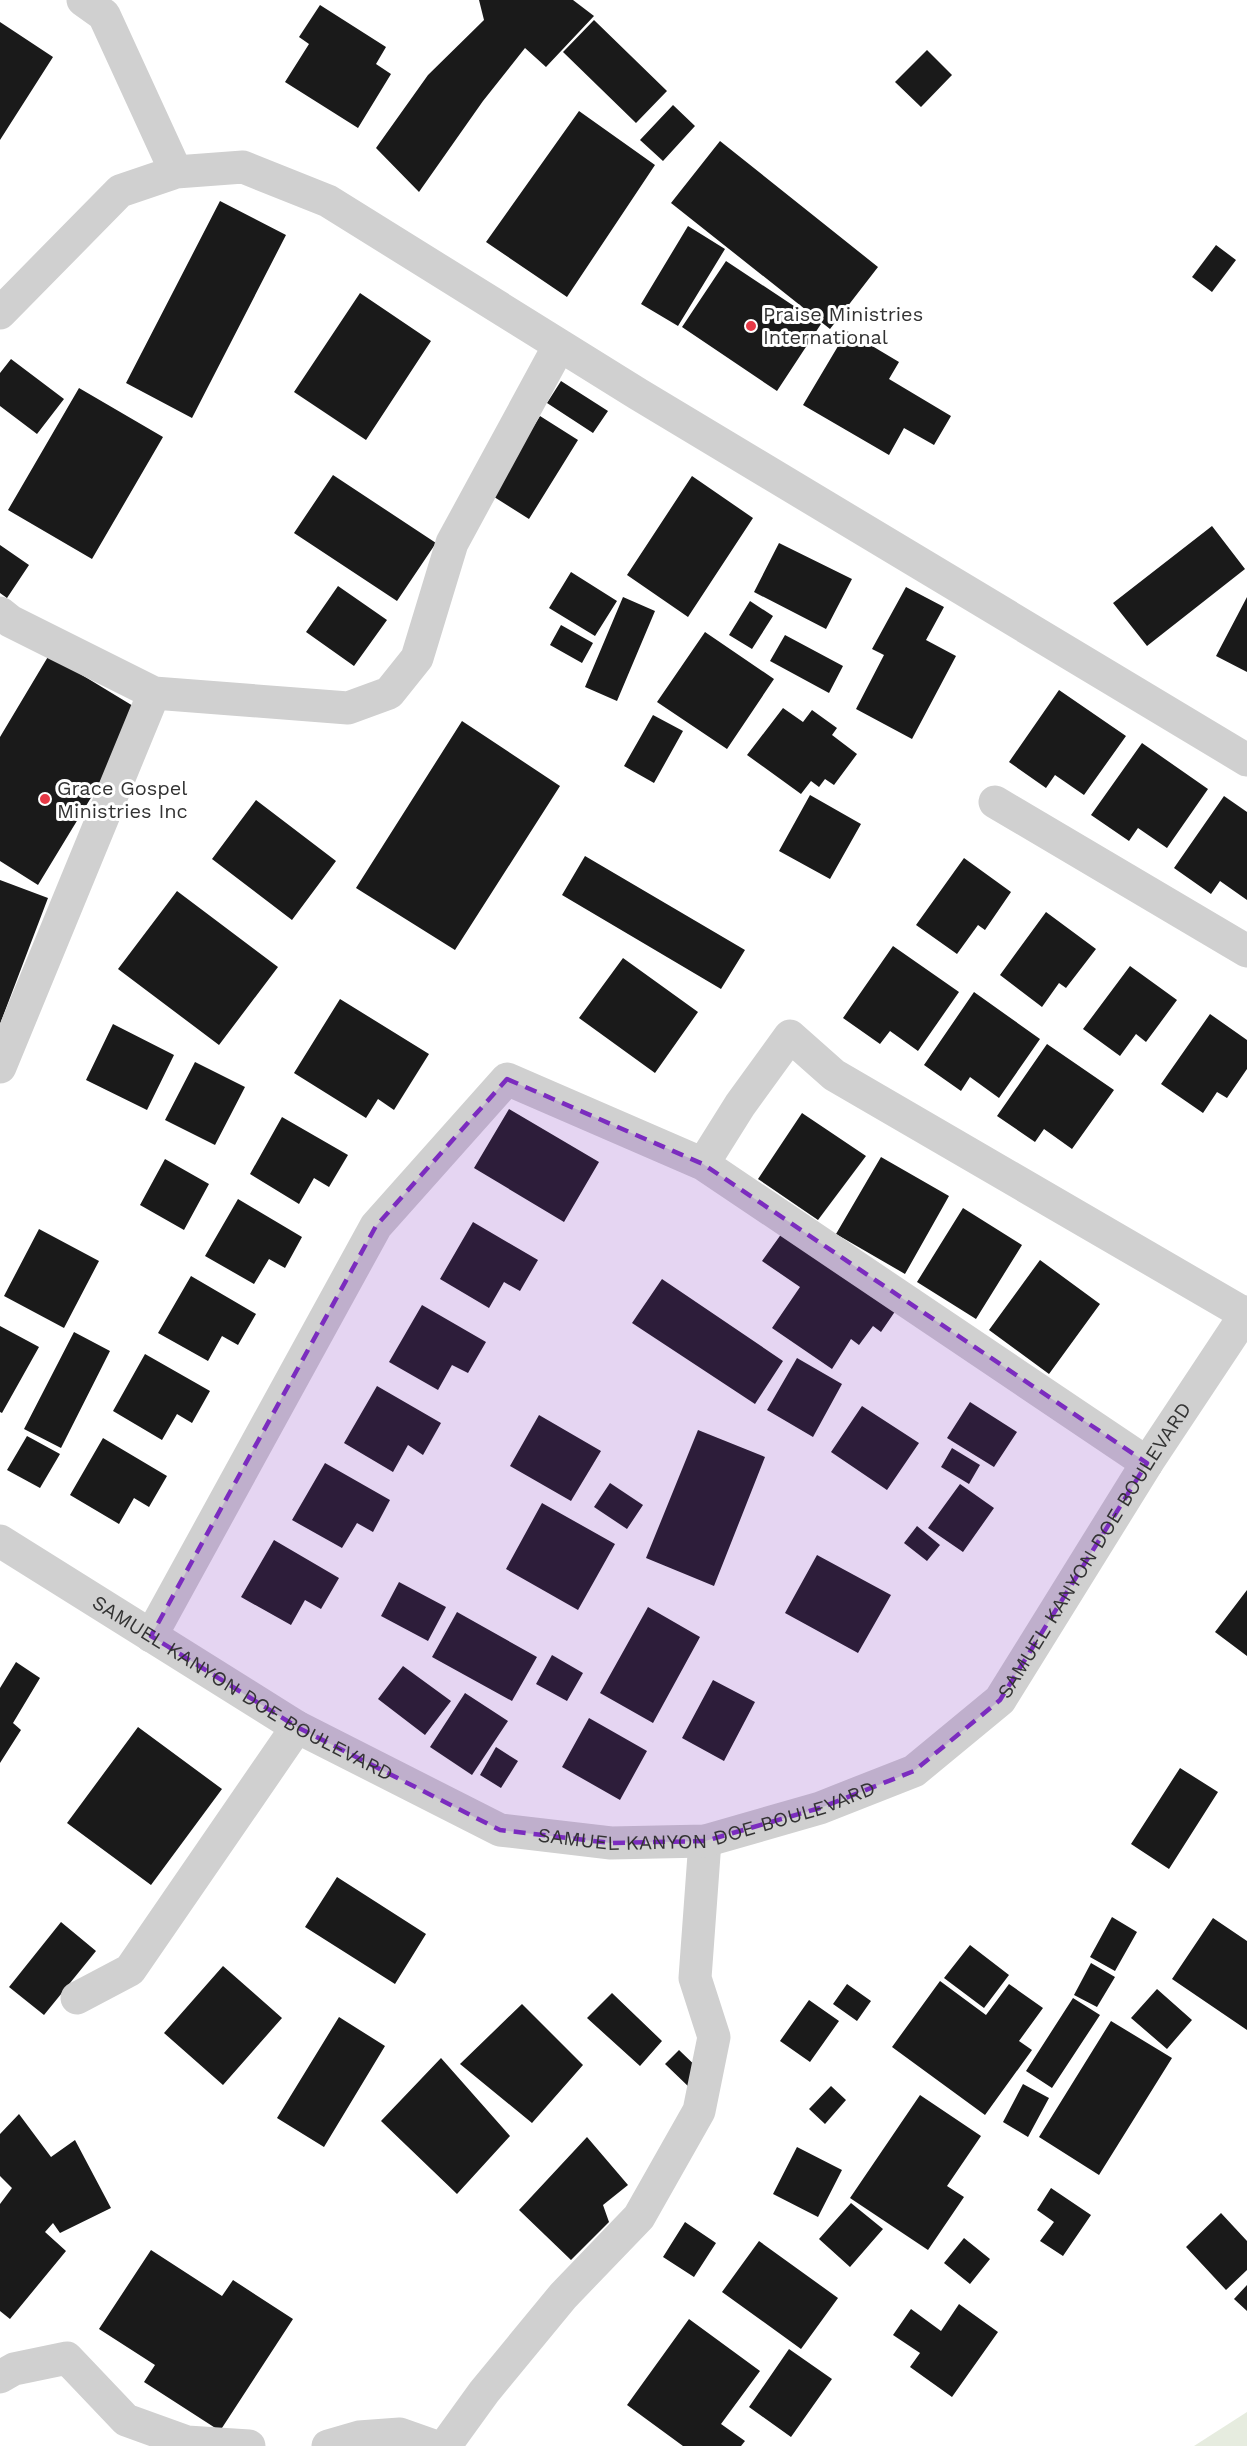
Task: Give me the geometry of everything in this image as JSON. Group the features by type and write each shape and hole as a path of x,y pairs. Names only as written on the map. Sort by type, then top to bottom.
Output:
{"street":[{"path":"83,0 104,15 176,172"},
{"path":"0,313 120,191 176,172 243,168 328,201 559,345 1247,760"},
{"path":"0,613 10,621 154,693 348,708 389,693 417,658 452,543 559,345"},
{"path":"0,1067 154,693"},
{"path":"995,802 1247,951"},
{"path":"703,1164 740,1105 790,1036 834,1075 1246,1313"},
{"path":"151,1636 376,1226 507,1079 703,1164 1147,1463"},
{"name":"SAMUEL KANYON DOE BOULEVARD","path":"0,1542 297,1727 500,1830 611,1843 705,1841 820,1808 914,1771 1000,1700 1147,1463 1246,1313"},
{"path":"76,1998 130,1970 297,1727"},
{"path":"445,2446 484,2392 562,2296 639,2217 699,2111 714,2037 695,1978 705,1841"},
{"path":"0,2377 14,2369 67,2358 126,2420 188,2442 249,2446"},
{"path":"328,2446 358,2437 400,2434 434,2446"}],"highlighted area":[{"path":"507,1079 703,1164 1147,1463 1000,1700 914,1771 820,1808 705,1841 611,1843 500,1830 297,1727 151,1636 376,1226"}],"shaded area":[{"path":"1247,2412 1247,2446 1194,2446"}],"building":[{"path":"479,0 573,0 594,16 546,67 525,48 483,101 419,192 376,148 428,75 484,20"},
{"path":"320,5 386,47 376,64 391,74 358,128 285,82 309,44 299,37"},
{"path":"594,20 667,91 636,123 563,52"},
{"path":"0,22 53,57 0,140"},
{"path":"927,50 952,75 921,107 895,82"},
{"path":"673,105 695,126 663,161 640,140"},
{"path":"579,111 655,165 567,297 486,242"},
{"path":"720,141 878,267 830,329 671,203"},
{"path":"220,201 286,235 192,418 126,383"},
{"path":"688,226 725,249 678,326 641,304"},
{"path":"1216,245 1236,260 1212,292 1192,277"},
{"name":"Praise Ministries International","path":"726,261 821,324 777,391 682,327"},
{"path":"360,293 431,341 366,440 294,392"},
{"path":"847,331 899,362 889,379 951,416 934,445 904,428 889,455 803,405"},
{"path":"11,359 64,399 37,434 0,406 0,373"},
{"path":"561,381 608,411 593,433 547,403"},
{"path":"79,388 163,437 92,559 8,510"},
{"path":"540,416 578,440 529,519 491,495"},
{"path":"333,475 436,543 397,601 294,533"},
{"path":"692,476 753,518 688,617 627,575"},
{"path":"1212,526 1245,569 1147,646 1113,603"},
{"path":"779,543 852,579 826,629 754,592"},
{"path":"0,545 29,565 7,598 0,593"},
{"path":"571,572 617,601 595,636 549,608"},
{"path":"338,586 387,620 354,666 306,632"},
{"path":"906,587 944,607 926,640 956,656 912,739 856,709 884,655 872,649"},
{"path":"623,597 655,611 617,701 585,687"},
{"path":"1247,597 1247,672 1216,656"},
{"path":"750,601 773,616 752,649 729,635"},
{"path":"561,625 593,643 582,663 550,645"},
{"path":"705,632 774,679 727,749 657,702"},
{"path":"785,635 843,666 829,693 770,661"},
{"name":"Grace Gospel Ministries Inc","path":"49,655 143,712 38,885 0,861 0,737"},
{"path":"1059,690 1126,736 1084,795 1055,775 1046,788 1009,762"},
{"path":"783,708 803,722 812,710 837,728 832,735 857,754 834,785 825,779 819,787 811,781 801,794 747,755"},
{"path":"653,715 683,731 654,783 624,766"},
{"path":"462,721 560,786 455,950 356,888"},
{"path":"1142,743 1208,789 1167,848 1138,828 1129,841 1091,815"},
{"path":"810,795 861,824 830,879 779,851"},
{"path":"1224,796 1247,812 1247,900 1220,881 1211,894 1174,868"},
{"path":"256,800 336,861 292,920 212,859"},
{"path":"585,856 745,950 721,989 562,895"},
{"path":"964,858 1011,892 985,930 978,925 957,954 916,925"},
{"path":"0,880 48,898 0,1024"},
{"path":"177,891 278,967 219,1045 118,969"},
{"path":"1046,912 1096,949 1066,988 1059,983 1042,1007 1000,975"},
{"path":"893,946 959,992 918,1051 890,1031 880,1044 843,1018"},
{"path":"623,958 698,1012 655,1073 579,1018"},
{"path":"1130,966 1177,1000 1146,1042 1136,1034 1120,1056 1083,1029"},
{"path":"974,992 1040,1039 999,1098 970,1077 961,1091 924,1065"},
{"path":"340,999 429,1054 394,1110 378,1099 366,1118 294,1073"},
{"path":"1210,1014 1247,1040 1247,1069 1227,1098 1217,1092 1203,1113 1161,1084"},
{"path":"113,1024 174,1055 147,1110 86,1080"},
{"path":"1047,1044 1114,1090 1072,1149 1044,1129 1035,1142 997,1116"},
{"path":"195,1062 245,1087 215,1145 165,1120"},
{"path":"509,1109 599,1162 564,1222 474,1168"},
{"path":"802,1113 866,1156 818,1220 758,1179"},
{"path":"282,1117 348,1155 329,1187 314,1178 299,1204 250,1174"},
{"path":"881,1157 949,1196 905,1274 836,1234"},
{"path":"165,1159 209,1184 184,1230 140,1205"},
{"path":"238,1199 302,1237 285,1268 269,1259 254,1284 205,1256"},
{"path":"963,1208 1022,1245 976,1319 917,1282"},
{"path":"473,1222 538,1260 520,1291 504,1282 489,1308 440,1279"},
{"path":"39,1229 99,1261 64,1328 4,1296"},
{"path":"782,1233 896,1310 881,1332 873,1326 859,1345 851,1339 832,1369 772,1328 800,1287 762,1261"},
{"path":"1040,1260 1100,1304 1049,1374 989,1330"},
{"path":"191,1276 256,1314 238,1345 222,1336 208,1361 158,1333"},
{"path":"662,1279 783,1361 755,1404 632,1323"},
{"path":"422,1305 486,1342 468,1373 452,1365 438,1390 389,1362"},
{"path":"0,1326 39,1347 2,1413 0,1412"},
{"path":"74,1332 110,1351 61,1448 24,1429"},
{"path":"145,1354 210,1391 192,1423 177,1414 162,1440 113,1411"},
{"path":"797,1358 842,1384 813,1437 767,1410"},
{"path":"377,1386 441,1423 423,1455 408,1445 393,1472 344,1443"},
{"path":"970,1402 1017,1432 994,1467 947,1438"},
{"path":"862,1406 919,1443 887,1490 831,1452"},
{"path":"539,1415 601,1451 571,1501 510,1466"},
{"path":"698,1430 765,1457 714,1586 646,1558"},
{"path":"27,1436 60,1454 40,1488 7,1470"},
{"path":"103,1438 167,1476 149,1507 134,1498 119,1524 70,1495"},
{"path":"952,1448 980,1465 969,1484 941,1467"},
{"path":"325,1463 390,1500 373,1532 357,1523 342,1548 292,1520"},
{"path":"610,1483 643,1505 627,1529 594,1507"},
{"path":"960,1484 994,1508 963,1552 928,1528"},
{"path":"542,1503 615,1544 578,1610 506,1569"},
{"path":"917,1526 940,1545 927,1561 904,1543"},
{"path":"274,1540 339,1578 321,1609 305,1600 291,1625 241,1597"},
{"path":"817,1555 891,1595 858,1653 785,1613"},
{"path":"399,1582 446,1607 428,1641 381,1616"},
{"path":"1247,1590 1247,1656 1215,1632"},
{"path":"648,1607 700,1637 653,1723 600,1693"},
{"path":"457,1612 537,1657 512,1701 432,1657"},
{"path":"552,1655 583,1673 567,1701 536,1684"},
{"path":"16,1662 40,1678 13,1723 21,1730 0,1763 0,1688"},
{"path":"403,1666 451,1701 425,1735 378,1699"},
{"path":"713,1680 755,1702 724,1761 682,1738"},
{"path":"465,1693 508,1721 472,1775 430,1747"},
{"path":"589,1718 647,1751 620,1800 562,1767"},
{"path":"138,1727 222,1789 151,1885 67,1823"},
{"path":"496,1747 518,1761 501,1788 480,1775"},
{"path":"1180,1768 1218,1792 1169,1869 1131,1844"},
{"path":"337,1877 426,1934 395,1984 305,1927"},
{"path":"1112,1917 1137,1932 1115,1971 1090,1957"},
{"path":"1213,1918 1247,1941 1247,2030 1172,1979"},
{"path":"61,1922 96,1951 44,2015 9,1987"},
{"path":"970,1945 1009,1975 984,2008 944,1978"},
{"path":"1091,1963 1115,1977 1097,2007 1074,1995"},
{"path":"223,1966 282,2018 223,2085 164,2033"},
{"path":"940,1981 986,2015 1009,1984 1043,2008 1019,2041 1032,2050 985,2115 892,2047"},
{"path":"847,1984 871,2001 857,2021 833,2004"},
{"path":"1157,1989 1192,2020 1167,2049 1131,2018"},
{"path":"612,1993 662,2041 640,2066 587,2018"},
{"path":"1073,1998 1100,2015 1052,2088 1026,2071"},
{"path":"809,2000 839,2021 810,2062 780,2041"},
{"path":"522,2004 583,2065 532,2123 460,2064"},
{"path":"339,2017 385,2046 324,2147 277,2118"},
{"path":"1111,2021 1172,2058 1099,2175 1039,2137"},
{"path":"679,2050 704,2074 690,2088 665,2064"},
{"path":"441,2058 510,2136 457,2194 381,2121"},
{"path":"1023,2084 1049,2098 1028,2137 1003,2122"},
{"path":"831,2086 846,2100 825,2124 809,2109"},
{"path":"920,2095 981,2136 947,2186 964,2197 928,2250 850,2198"},
{"path":"19,2114 51,2157 75,2140 111,2208 60,2233 53,2223 45,2232 66,2251 10,2319 0,2311 0,2204 12,2188 0,2176 0,2134"},
{"path":"587,2137 628,2185 603,2205 609,2222 571,2260 519,2210"},
{"path":"797,2147 842,2170 818,2217 773,2194"},
{"path":"1051,2188 1091,2215 1063,2256 1040,2241 1054,2222 1037,2210"},
{"path":"851,2203 883,2229 850,2267 819,2239"},
{"path":"1221,2213 1247,2241 1247,2270 1226,2290 1186,2247"},
{"path":"685,2222 716,2243 694,2277 663,2257"},
{"path":"964,2238 990,2259 970,2284 944,2263"},
{"path":"759,2241 838,2298 801,2349 722,2292"},
{"path":"151,2250 222,2296 233,2280 293,2319 220,2431 144,2382 155,2365 99,2329"},
{"path":"1247,2285 1247,2311 1234,2299"},
{"path":"959,2304 998,2332 952,2397 910,2367 920,2353 893,2335 911,2309 941,2331"},
{"path":"689,2319 760,2371 721,2424 745,2441 741,2446 683,2446 627,2405"},
{"path":"789,2349 832,2379 791,2437 749,2407"}],"place":[{"name":"Praise Ministries International","path":"751,326"},
{"name":"Grace Gospel Ministries Inc","path":"45,799"}]}
